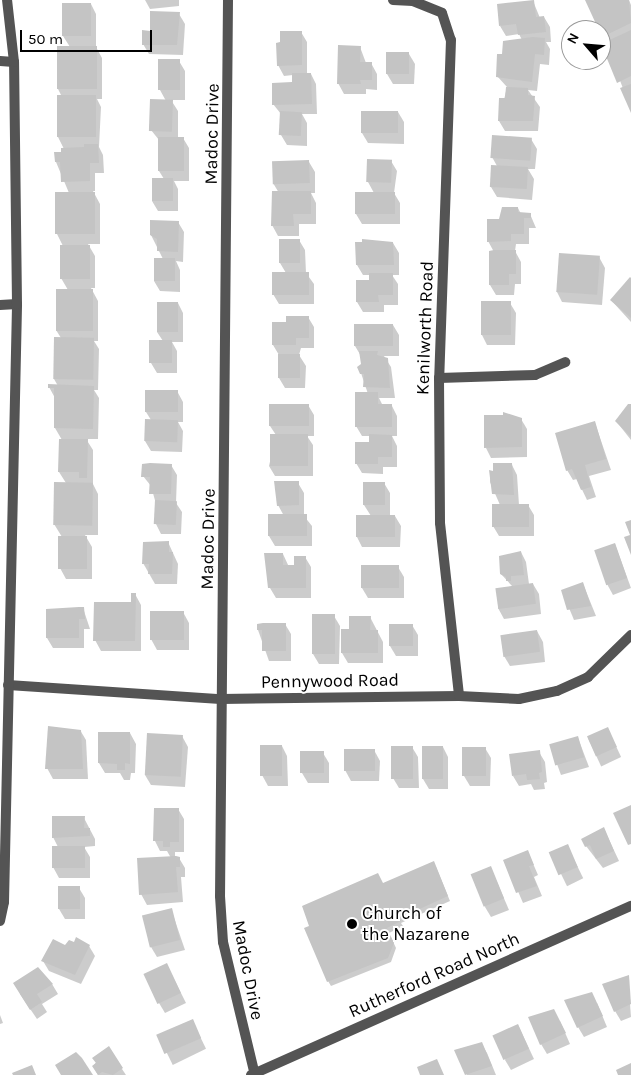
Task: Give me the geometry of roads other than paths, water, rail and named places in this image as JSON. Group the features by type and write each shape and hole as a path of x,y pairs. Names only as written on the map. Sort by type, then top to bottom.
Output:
{"street":[{"path":"0,921 4,902 17,304 14,62 7,0"},
{"name":"Madoc Drive","path":"228,0 220,896 223,942 253,1075"},
{"name":"Kenilworth Road","path":"393,0 413,2 442,13 451,40 439,378 440,523 460,696"},
{"path":"0,61 14,62"},
{"path":"0,304 17,304"},
{"path":"439,378 535,376 566,362"},
{"name":"Pennywood Road","path":"8,685 221,699 460,696 519,699 557,691 588,677 631,635"},
{"name":"Rutherford Road North","path":"253,1075 631,906"}],"place":[{"name":"Church of the Nazarene","path":"352,924"}]}
